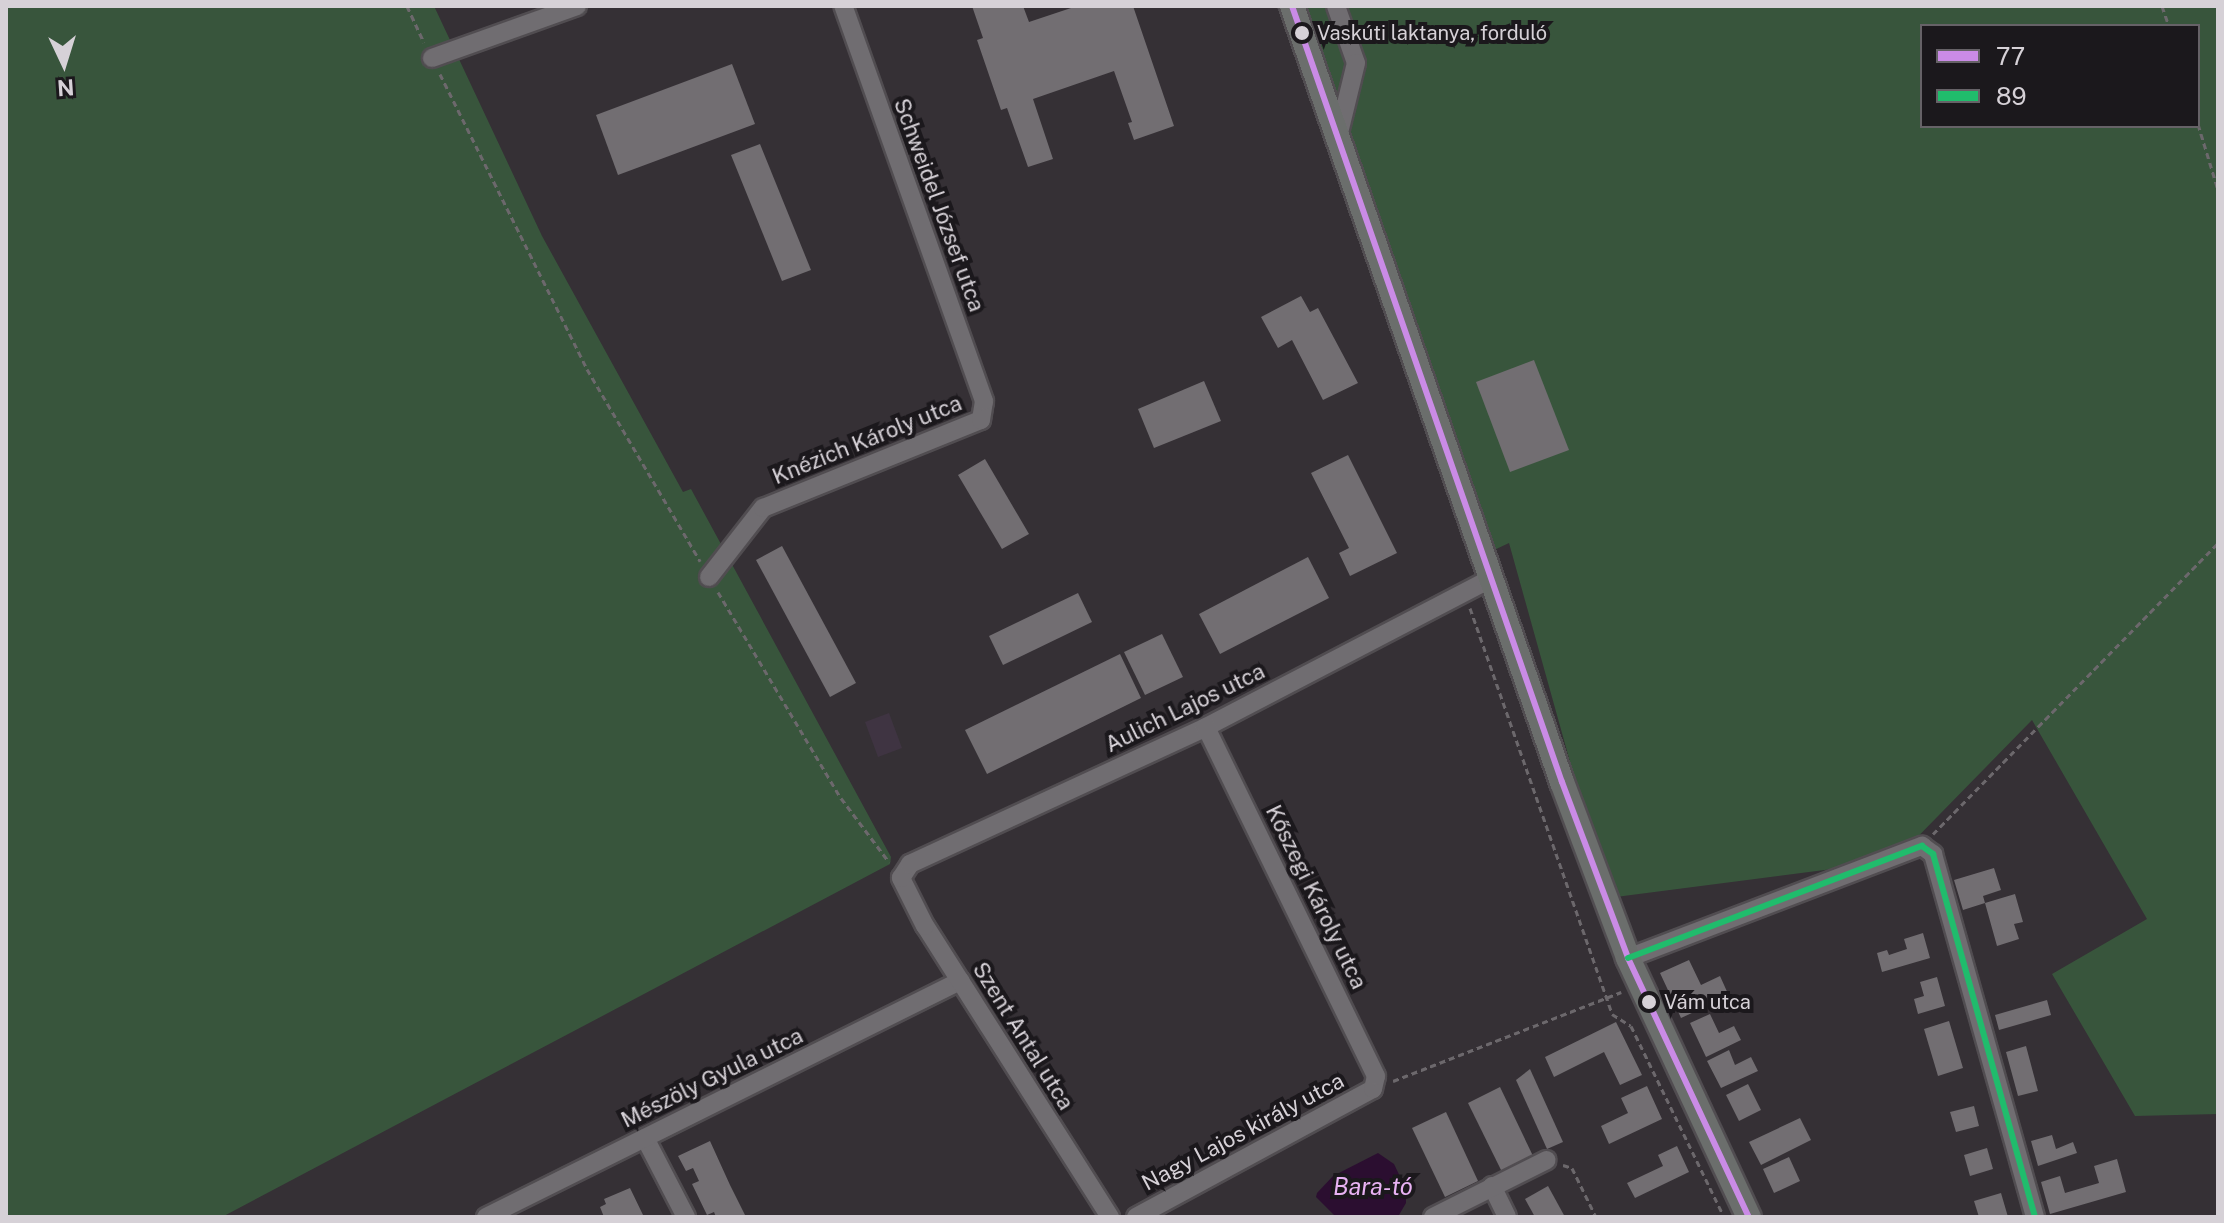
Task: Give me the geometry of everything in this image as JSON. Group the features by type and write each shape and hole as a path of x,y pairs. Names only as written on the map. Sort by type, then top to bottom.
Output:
{"main road":[{"path":"1292,6 1490,579 1628,958 1749,1217"}],"street":[{"path":"432,58 577,6"},
{"name":"Schweidel József utca","path":"843,6 984,401 981,420"},
{"path":"1336,6 1356,63 1338,137"},
{"name":"Knézich Károly utca","path":"709,577 763,508 981,420"},
{"name":"Aulich Lajos utca","path":"901,878 910,864 1206,727 1490,579"},
{"name":"Kőszegi Károly utca","path":"1206,727 1376,1076 1373,1089"},
{"path":"1628,958 1922,846 1933,854 2035,1217"},
{"name":"Szent Antal utca","path":"901,878 925,926 1110,1217"},
{"name":"Mészöly Gyula utca","path":"486,1217 960,981"},
{"name":"Nagy Lajos király utca","path":"1136,1217 1373,1089"},
{"path":"645,1138 686,1217"},
{"path":"1433,1217 1547,1160"},
{"path":"1492,1186 1507,1217"}],"path":[{"path":"407,6 587,369 841,798 901,878"},
{"path":"2199,128 2218,190"},
{"path":"1922,846 2218,543"},
{"path":"1464,593 1612,1014 1631,1026 1724,1217"},
{"path":"1373,1089 1639,984"},
{"path":"1547,1160 1572,1168 1596,1217"}],"shaded area":[{"path":"889,713 902,748 878,757 865,722"}],"green space":[{"path":"6,6 434,6 542,236 683,492 691,489 891,857 890,864 222,1217 6,1217"},
{"path":"1301,6 2218,6 2218,1114 2135,1116 2052,974 2147,919 2032,720 1894,861 1608,898 1509,543 1492,551"}],"water":[{"name":"Bara-tó","path":"1378,1153 1394,1164 1406,1189 1406,1203 1399,1215 1336,1217 1316,1197 1317,1193 1333,1176"}],"building":[{"path":"972,6 1023,6 1029,22 1077,6 1133,6 1174,126 1134,140 1128,123 1132,122 1114,71 1033,99 1053,159 1028,167 1007,108 1001,110 977,40 983,38"},
{"path":"732,64 755,124 618,175 596,115"},
{"path":"760,144 811,270 782,281 731,155"},
{"path":"1301,296 1310,312 1318,308 1358,383 1323,400 1292,340 1278,348 1261,317"},
{"path":"1534,360 1569,450 1510,472 1476,382"},
{"path":"1204,381 1221,421 1154,448 1138,409"},
{"path":"1348,455 1397,553 1350,576 1339,553 1349,548 1311,473"},
{"path":"985,459 1029,534 1002,549 958,475"},
{"path":"782,546 856,683 830,697 756,560"},
{"path":"1308,557 1329,598 1220,654 1199,614"},
{"path":"1078,593 1092,622 1003,665 989,636"},
{"path":"1162,634 1183,677 1145,695 1124,652"},
{"path":"1120,654 1141,698 987,774 965,730"},
{"path":"1994,868 2001,890 1983,896 1985,903 1963,910 1954,880"},
{"path":"2015,894 2023,922 2014,924 2019,939 1997,946 1985,903"},
{"path":"1923,933 1930,958 1882,972 1877,953 1887,950 1889,955 1907,949 1904,939"},
{"path":"1689,960 1701,985 1720,976 1729,996 1681,1018 1660,973"},
{"path":"1937,977 1945,1006 1918,1014 1914,999 1924,996 1920,982"},
{"path":"2047,1000 2051,1015 1999,1030 1995,1015"},
{"path":"1710,1014 1719,1033 1734,1026 1741,1040 1706,1057 1690,1023"},
{"path":"1949,1021 1963,1068 1938,1076 1924,1029"},
{"path":"1616,1022 1642,1075 1620,1085 1604,1052 1554,1077 1545,1057"},
{"path":"2026,1046 2038,1091 2018,1096 2006,1052"},
{"path":"1729,1050 1735,1065 1751,1057 1758,1071 1721,1088 1707,1061"},
{"path":"1530,1069 1563,1142 1547,1149 1516,1080"},
{"path":"1748,1084 1761,1110 1739,1121 1726,1095"},
{"path":"1647,1086 1662,1119 1609,1144 1601,1126 1628,1113 1621,1098"},
{"path":"1500,1087 1533,1156 1502,1172 1468,1103"},
{"path":"1974,1106 1979,1126 1956,1132 1950,1112"},
{"path":"1446,1112 1478,1181 1445,1197 1412,1128"},
{"path":"1800,1118 1811,1140 1761,1165 1749,1142"},
{"path":"2052,1135 2056,1149 2073,1142 2077,1153 2038,1166 2031,1141"},
{"path":"710,1141 746,1217 716,1217 714,1212 707,1215 692,1184 699,1181 693,1168 686,1171 678,1156"},
{"path":"1677,1146 1689,1172 1635,1198 1627,1183 1663,1166 1658,1155"},
{"path":"1987,1148 1993,1169 1970,1176 1964,1155"},
{"path":"1789,1157 1800,1181 1774,1193 1763,1169"},
{"path":"2117,1159 2126,1192 2050,1214 2041,1182 2060,1176 2065,1193 2099,1183 2094,1166"},
{"path":"1548,1186 1565,1217 1535,1217 1525,1199"},
{"path":"630,1188 644,1217 604,1217 600,1207 606,1204 604,1199"},
{"path":"2001,1193 2008,1217 1979,1217 1974,1201"}],"transit line":[{"name":"77","path":"1292,6 1562,782 1628,958 1749,1217"},
{"name":"89","path":"1628,958 1922,846 1933,854 2035,1217"}],"place":[{"name":"Vaskúti laktanya, forduló","path":"1302,33"},
{"name":"Vám utca","path":"1649,1002"}]}
